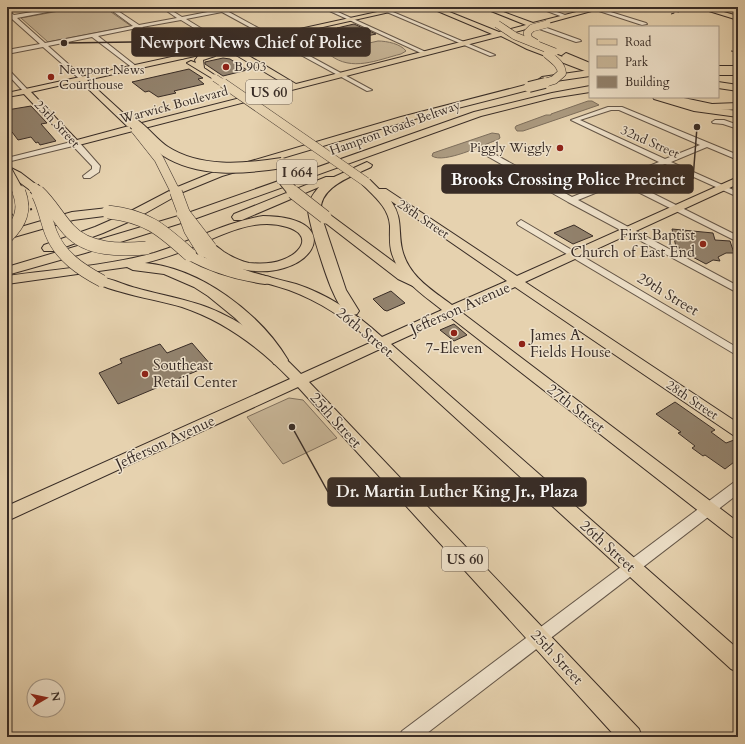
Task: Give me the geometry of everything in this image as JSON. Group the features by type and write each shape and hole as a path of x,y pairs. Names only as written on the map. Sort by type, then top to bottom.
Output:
{"highway":[{"path":"404,119 552,82 561,74 562,70 551,53"},
{"path":"566,56 589,65"},
{"path":"719,69 738,69"},
{"path":"723,73 738,73"},
{"path":"719,78 738,78"},
{"path":"7,262 99,230 131,216 179,190 212,176 510,87 549,79 589,80"},
{"path":"129,121 168,153 194,163 241,167 286,164 393,128 474,105 589,80"},
{"name":"Hampton Roads Beltway","path":"7,271 127,236 215,208 477,113 547,96 589,80"},
{"name":"Hampton Roads Beltway","path":"7,262 96,237 218,199 471,110 589,80"},
{"path":"719,82 736,87"},
{"path":"719,85 736,87"},
{"path":"34,188 49,203 68,229 79,238 90,243 109,247 146,248 183,239 494,113 547,96"},
{"path":"674,98 704,106 738,106"},
{"path":"706,110 738,112"},
{"path":"286,164 285,175 287,186 402,276 415,283"},
{"path":"352,311 345,302 339,290 314,212 315,202 323,189 334,181 358,168"},
{"path":"7,170 16,184 23,212 17,226 7,236"},
{"path":"7,236 72,216 108,212 129,214 148,221 201,251 224,258 237,264 252,267 280,265 298,257 306,250 309,241 306,233 293,224 276,220 258,220 244,223 157,256 7,280"},
{"path":"183,213 190,221 201,239 201,251 215,268 243,278 265,280"},
{"path":"95,267 149,267 172,272 199,284 217,294 235,308 271,345 280,360"}],"main road":[{"path":"7,95 409,7"},
{"path":"432,7 479,18 493,24"},
{"path":"432,7 499,34"},
{"path":"476,7 493,24 514,40 551,53 566,56"},
{"path":"484,7 533,25"},
{"path":"589,79 531,41 527,35 528,31 598,8 608,7"},
{"path":"699,7 738,18"},
{"name":"Warwick Boulevard","path":"75,143 598,8"},
{"path":"228,47 294,86"},
{"path":"200,68 199,60 210,54 228,52 244,56"},
{"name":"28th Street","path":"182,57 738,431"},
{"path":"82,78 129,121 163,164 175,190 183,213"},
{"name":"25th Street","path":"26,91 75,143"},
{"path":"660,98 678,104 706,110"},
{"name":"25th Street","path":"7,170 18,175 34,188 44,205 52,234 61,250 78,266 102,281 130,291 187,305 220,317 247,333 280,360 631,737"},
{"name":"Jefferson Avenue","path":"7,514 300,380 377,339 451,312 738,180"},
{"path":"366,182 392,211 396,223 396,244 398,254 415,283"},
{"name":"26th Street","path":"265,280 295,288 334,307 377,339 738,662"},
{"name":"27th Street","path":"415,283 738,532"},
{"path":"352,311 377,339"}],"street":[{"path":"10,18 71,7"},
{"name":"28th Street","path":"109,7 182,57"},
{"path":"163,7 228,47"},
{"path":"216,7 369,90"},
{"path":"7,52 240,7"},
{"path":"323,7 425,53"},
{"path":"377,7 492,55"},
{"path":"538,7 566,16"},
{"path":"598,8 644,24"},
{"path":"7,12 10,18 82,78"},
{"path":"533,25 578,41"},
{"path":"93,35 134,67"},
{"name":"25th Street","path":"7,70 26,91"},
{"name":"32nd Street","path":"706,144 622,109 615,108 574,120 738,195"},
{"path":"715,122 724,122 738,127"},
{"name":"25th Street","path":"75,143 96,166 96,170 87,176"},
{"name":"Warwick Boulevard","path":"7,160 75,143"},
{"path":"571,200 706,144 738,158"},
{"path":"484,152 738,290"},
{"path":"620,180 738,239"},
{"name":"29th Street","path":"521,223 738,353"},
{"path":"408,737 632,568 707,508 738,487"}],"green space":[{"path":"81,7 104,7 131,26 48,42 21,18"},
{"path":"378,41 394,43 401,46 406,51 401,54 356,64 338,60 330,55 334,51"},
{"path":"289,398 303,400 337,438 283,464 247,417"}],"shaded area":[{"path":"588,101 592,101 599,105 523,131 517,131 515,128 516,126"},
{"path":"492,133 499,134 500,138 454,156 438,158 432,156 433,153"}],"building":[{"path":"354,24 376,34 313,48 318,50 309,53 284,39 303,35 307,37 340,30 337,28"},
{"name":"B 903","path":"223,58 230,59 247,70 223,76 205,64 205,62"},
{"path":"189,69 203,78 198,79 204,84 174,91 176,93 158,97 149,91 145,92 132,82"},
{"path":"31,106 47,123 41,124 56,141 40,145 31,137 18,140 12,132 9,133 7,130 7,110"},
{"path":"574,225 593,236 573,244 554,233"},
{"name":"First Baptist Church of East End","path":"672,229 713,233 715,240 730,241 734,253 726,253 718,257 720,261 713,260 706,264 687,254 686,251 679,250 679,247 676,247"},
{"path":"391,291 405,303 387,311 373,299"},
{"name":"7-Eleven","path":"454,324 467,335 454,341 440,330"},
{"name":"Southeast Retail Center","path":"192,343 211,365 118,404 99,373 122,363 120,359 160,344 167,353"},
{"path":"675,402 715,430 711,432 726,443 734,440 738,444 738,459 725,469 692,448 695,446 678,433 681,432 656,414"}],"railway":[{"path":"671,14 695,7"},
{"path":"731,51 738,52"},
{"path":"7,216 32,209"}],"place":[{"name":"Newport News Chief of Police","path":"64,43"},
{"name":"B 903","path":"226,67"},
{"name":"Newport News Courthouse","path":"51,77"},
{"name":"Brooks Crossing Police Precinct","path":"697,127"},
{"name":"Piggly Wiggly","path":"560,148"},
{"name":"First Baptist Church of East End","path":"703,244"},
{"name":"7-Eleven","path":"454,333"},
{"name":"James A. Fields House","path":"522,344"},
{"name":"Southeast Retail Center","path":"145,374"},
{"name":"Dr. Martin Luther King Jr., Plaza","path":"292,427"}]}
